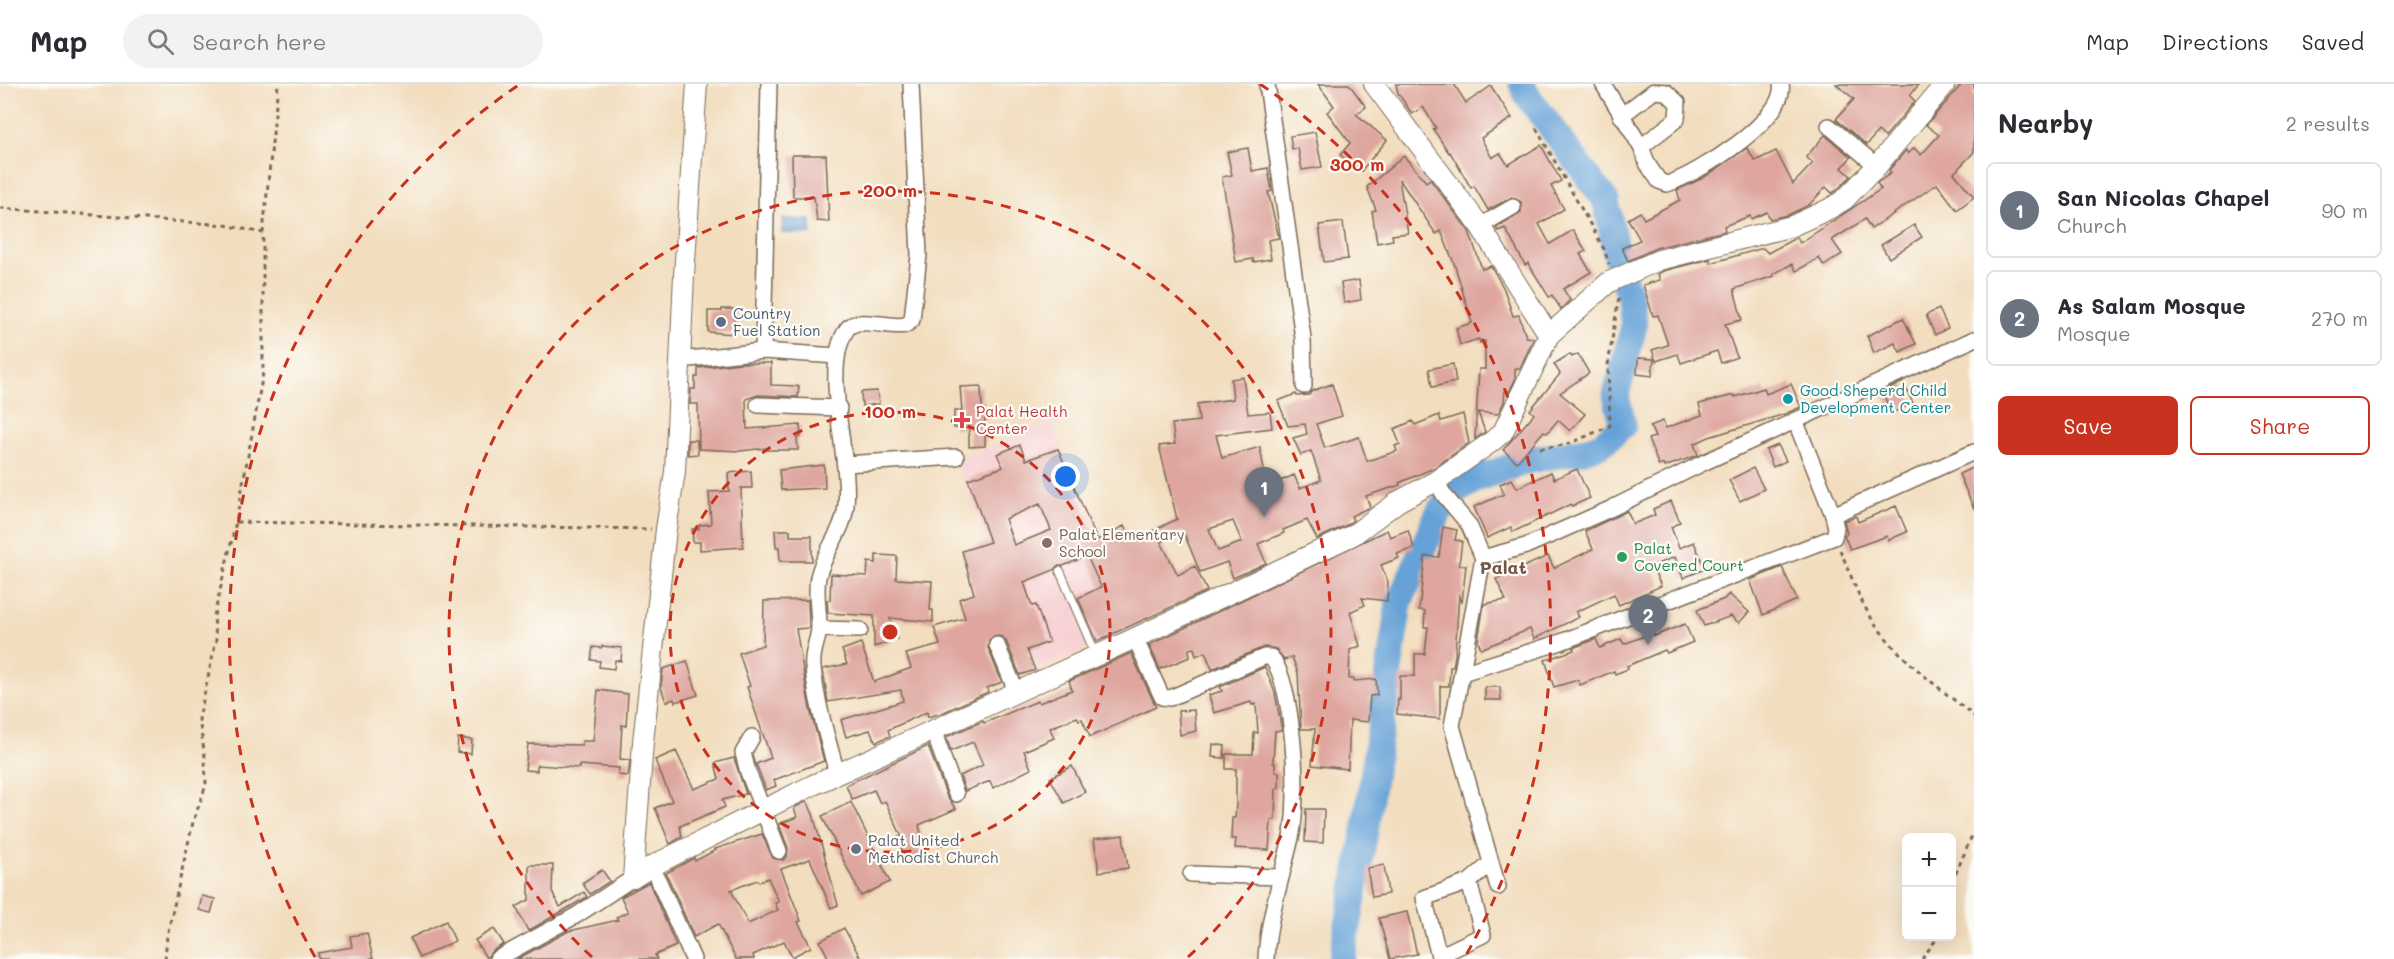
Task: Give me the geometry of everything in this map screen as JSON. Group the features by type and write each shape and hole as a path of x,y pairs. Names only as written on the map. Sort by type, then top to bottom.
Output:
{"street":[{"path":"633,878 643,742 666,529 675,472 697,84"},
{"path":"763,351 769,84"},
{"path":"837,774 812,666 813,647 819,629 818,577 843,521 846,504 845,464 836,377 837,356 846,330 851,325 861,323 904,326 912,320 919,255 910,84"},
{"path":"1267,84 1303,338 1304,386"},
{"path":"1374,84 1480,226 1549,335"},
{"path":"1603,84 1641,147 1648,165 1659,181 1667,184 1677,181 1727,151 1757,128 1779,99 1783,87 1781,84"},
{"path":"497,959 577,915 652,866 762,810 1353,535 1399,501 1439,488 1503,432 1549,335 1590,297 1620,276 1641,266 1683,253 1792,226 1815,217 1844,200 1876,166 1945,84"},
{"path":"1621,116 1654,91 1666,92 1678,103 1677,119 1641,147"},
{"path":"1830,126 1876,166"},
{"path":"1480,226 1513,207"},
{"path":"1483,558 1526,546 1610,509 1795,420 1974,339"},
{"path":"680,360 763,351 837,356"},
{"path":"758,405 839,408"},
{"path":"1462,673 1561,642 1834,537 1836,528 1833,515 1795,420"},
{"path":"1833,515 1974,452"},
{"path":"845,464 956,457"},
{"path":"1439,488 1469,525 1483,558 1453,717 1453,736 1498,887"},
{"path":"819,629 860,630"},
{"path":"1135,638 1162,697 1170,698 1264,657 1270,657 1277,665 1287,701 1294,780 1292,830 1272,917 1266,959"},
{"path":"997,645 1016,692"},
{"path":"933,730 956,794"},
{"path":"752,737 743,753 762,810 779,851"},
{"path":"1469,882 1483,935 1437,957 1424,898 1469,882 1491,863"},
{"path":"652,866 693,959"},
{"path":"1191,874 1281,877"}],"lane":[{"path":"1060,571 1096,655"}],"path":[{"path":"165,959 167,936 193,822 206,785 205,758 199,719 216,640 214,616 236,522 263,373 263,233 278,84"},
{"path":"0,208 225,225 263,233"},
{"path":"236,522 666,529"},
{"path":"1834,537 1867,611 1888,640 1929,681 1974,716"},
{"path":"1956,873 1974,831"},
{"path":"1922,959 1935,941"}],"shaded area":[{"name":"Palat Elementary School","path":"1051,422 1142,625 1038,671 956,461"}],"water":[{"path":"783,219 811,220 811,234 782,233"}],"building":[{"path":"1318,84 1349,84 1366,107 1356,114 1387,140 1361,171 1340,155 1350,143 1327,112 1334,106"},
{"path":"1396,84 1454,84 1466,103 1491,86 1512,118 1481,138 1492,158 1500,153 1508,165 1541,145 1561,181 1551,186 1564,209 1539,224 1550,244 1573,230 1586,251 1580,254 1591,272 1563,289 1570,300 1561,309 1552,295 1549,297 1528,263 1525,265 1505,228 1498,231 1496,228 1521,212 1521,202 1512,197 1488,210 1474,186 1471,188 1450,152 1433,129 1436,128 1423,107 1412,114 1398,93"},
{"path":"1836,84 1919,84 1910,96 1915,101 1885,137 1878,131 1867,145 1836,119 1854,99"},
{"path":"1962,84 1974,84 1974,152 1954,173 1974,197 1957,210 1937,184 1871,229 1865,219 1832,240 1842,254 1824,266 1819,258 1796,271 1792,264 1773,274 1774,276 1734,289 1742,320 1725,324 1737,357 1721,363 1717,351 1681,363 1678,354 1656,361 1652,350 1668,345 1658,315 1653,316 1643,285 1660,280 1658,274 1663,271 1710,259 1711,263 1763,248 1768,253 1797,237 1800,243 1881,189 1877,183 1891,173 1889,170 1906,150 1908,154 1914,148 1921,155 1939,135 1926,125"},
{"path":"1315,132 1322,167 1302,170 1298,148 1292,149 1290,136"},
{"path":"1825,135 1851,157 1842,168 1851,176 1836,191 1832,193 1826,187 1809,205 1788,215 1770,219 1767,212 1751,219 1750,216 1724,226 1725,231 1656,248 1628,261 1622,248 1640,240 1628,219 1640,212 1644,219 1680,200 1677,190 1703,178 1747,148 1755,161 1776,151 1793,184 1813,163 1806,157"},
{"path":"1248,148 1252,171 1268,168 1272,191 1268,192 1279,238 1268,240 1271,259 1236,262 1222,177 1232,175 1227,152"},
{"path":"792,155 826,155 829,222 817,221 814,197 793,197"},
{"path":"1404,156 1426,182 1430,179 1469,231 1482,269 1491,266 1504,289 1513,316 1519,315 1526,337 1534,338 1520,368 1515,368 1515,380 1509,392 1505,389 1504,402 1498,414 1478,412 1485,432 1475,439 1479,369 1485,369 1485,341 1480,343 1479,339 1460,345 1456,328 1472,323 1455,266 1441,231 1436,234 1399,179 1408,233 1392,235 1393,240 1377,243 1372,211 1376,210 1367,187"},
{"path":"1343,222 1348,259 1324,262 1319,225"},
{"path":"1914,225 1922,237 1889,258 1881,245"},
{"path":"1359,280 1361,300 1344,303 1341,283"},
{"name":"Country Fuel Station","path":"722,309 734,309 735,334 708,332 708,311 722,311"},
{"path":"1939,309 1948,328 1935,335 1926,315"},
{"path":"1903,318 1916,344 1900,352 1895,343 1874,353 1867,336"},
{"path":"1570,354 1572,357 1578,354 1589,373 1560,393 1585,414 1570,431 1558,420 1547,433 1544,431 1517,462 1503,450 1534,414 1530,410 1560,374 1554,364"},
{"path":"1638,358 1654,359 1652,376 1637,374"},
{"path":"740,363 771,363 771,385 799,386 798,397 758,395 746,399 747,429 800,425 801,437 797,438 798,450 699,449 698,404 690,404 691,389 695,389 698,368"},
{"path":"1453,364 1456,382 1432,387 1429,369"},
{"path":"1243,377 1248,414 1270,412 1272,428 1216,435 1222,458 1260,447 1267,487 1294,475 1300,488 1321,480 1311,451 1301,455 1293,438 1307,434 1305,424 1288,426 1278,401 1296,394 1297,396 1309,395 1312,391 1332,384 1342,416 1316,424 1325,448 1359,437 1367,461 1397,451 1395,446 1400,444 1394,429 1413,421 1415,425 1439,415 1441,421 1463,414 1469,443 1434,468 1399,483 1400,485 1366,496 1370,507 1351,516 1353,520 1347,525 1317,539 1307,520 1258,544 1266,563 1233,578 1227,562 1200,572 1183,531 1161,542 1178,575 1195,566 1207,591 1097,641 1078,598 1101,587 1087,556 1063,566 1057,566 1054,570 1024,582 1032,606 1036,605 1049,642 1027,650 1035,670 1020,675 1006,641 1002,637 994,636 989,640 988,648 1002,682 987,688 988,692 942,713 928,717 927,712 888,730 890,736 876,742 870,730 846,737 841,720 903,701 901,690 828,702 823,669 847,664 842,650 861,643 874,682 911,668 906,654 940,645 934,627 965,618 959,599 974,594 962,551 990,542 968,479 1003,467 997,454 1020,445 1026,460 1058,449 1097,540 1124,526 1132,541 1177,519 1159,446 1175,444 1172,424 1199,421 1197,404 1233,399 1231,379","holes":["1040,504 1051,530 1014,545 1005,519","1233,521 1242,542 1218,551 1209,529"]},
{"path":"1903,382 1913,403 1892,413 1882,392"},
{"path":"1791,384 1801,407 1709,437 1694,444 1698,455 1664,467 1663,464 1659,466 1648,439 1655,437 1650,426 1663,421 1666,428 1702,415 1699,404 1734,395 1735,397 1764,388 1766,394"},
{"path":"981,386 982,409 985,409 985,446 969,447 969,428 954,428 954,411 962,411 960,387"},
{"path":"877,391 879,404 862,406 861,392"},
{"path":"688,440 697,440 698,454 688,455"},
{"path":"1778,445 1786,461 1773,467 1766,450"},
{"path":"824,465 825,488 781,490 779,470"},
{"path":"1974,467 1974,509 1959,474"},
{"path":"1753,468 1764,489 1740,501 1729,480"},
{"path":"1577,469 1590,498 1572,506 1571,504 1513,532 1511,527 1487,538 1474,507 1504,494 1500,484 1512,479 1517,488 1551,472 1554,479"},
{"path":"751,471 752,488 741,488 743,547 700,550 700,542 693,542 692,529 699,529 699,525 711,524 709,492 729,491 728,473"},
{"path":"1671,501 1680,522 1671,527 1679,548 1694,542 1705,569 1683,578 1675,557 1652,566 1661,586 1619,605 1614,594 1576,612 1579,617 1534,639 1530,629 1481,649 1478,641 1484,604 1506,600 1496,579 1548,556 1554,568 1593,549 1585,531 1627,511 1633,524 1655,515 1653,509"},
{"path":"1896,506 1907,532 1888,540 1887,536 1850,549 1844,535 1847,533 1844,521 1856,516 1858,522"},
{"path":"1443,527 1457,530 1455,540 1462,541 1459,565 1466,565 1462,603 1459,594 1455,655 1453,667 1450,667 1449,686 1440,686 1440,719 1397,714 1398,699 1400,700 1400,676 1415,676 1415,654 1425,654 1428,627 1424,627 1425,611 1419,610 1425,556 1439,557"},
{"path":"775,530 790,530 790,536 812,536 812,561 780,561"},
{"path":"1387,530 1390,537 1408,530 1414,548 1397,554 1399,558 1381,565 1388,582 1387,601 1362,598 1365,605 1350,612 1360,646 1350,650 1349,679 1354,679 1354,681 1376,679 1377,695 1370,696 1368,722 1350,720 1348,769 1312,765 1315,729 1301,729 1298,673 1292,657 1284,660 1276,649 1264,647 1212,669 1205,652 1196,656 1194,648 1189,649 1190,657 1160,669 1149,645"},
{"path":"876,555 897,556 896,579 932,581 930,610 933,610 933,622 890,618 897,639 874,647 874,616 828,613 827,600 830,600 831,574 867,576 868,562 876,563"},
{"path":"1782,567 1797,600 1763,615 1750,580"},
{"path":"1729,594 1749,612 1739,623 1731,616 1704,626 1697,610 1724,599"},
{"path":"808,600 809,628 796,629 810,709 824,761 774,780 776,786 766,790 756,764 771,758 747,687 750,686 739,653 763,645 764,601"},
{"path":"1685,624 1693,642 1667,653 1665,650 1627,666 1628,669 1615,674 1614,671 1580,685 1578,680 1554,687 1545,660 1596,639 1600,648 1621,639 1624,644"},
{"path":"602,646 622,648 621,661 615,660 614,669 599,667 600,661 591,660 593,647 601,648"},
{"path":"1131,653 1156,707 1090,737 1082,719 1079,720 1077,717 1050,728 1054,738 1024,751 1031,769 993,788 990,781 965,791 960,776 983,765 973,742 951,751 946,737 983,721 984,723 1072,690 1069,681"},
{"path":"687,661 698,695 675,702 674,699 666,702 661,687 663,669"},
{"path":"1265,667 1275,693 1282,730 1275,731 1273,763 1275,763 1275,772 1279,772 1279,788 1276,788 1275,820 1271,820 1269,850 1235,848 1236,839 1231,839 1232,818 1235,818 1236,769 1226,769 1226,754 1253,754 1254,732 1258,733 1256,704 1252,705 1251,702 1214,713 1209,695 1222,691 1220,687"},
{"path":"1485,687 1500,687 1501,700 1485,700"},
{"path":"598,690 628,694 626,726 622,725 620,759 630,760 628,776 618,775 619,768 579,765 579,768 537,765 537,771 525,770 528,744 582,745 582,741 593,741"},
{"path":"1194,710 1196,731 1180,735 1178,711"},
{"path":"458,738 472,740 471,754 457,752"},
{"path":"1213,744 1225,746 1224,758 1212,757"},
{"path":"928,746 947,797 956,809 919,825 927,859 905,864 899,837 902,837 885,801 880,803 874,790 852,799 846,785"},
{"path":"676,751 694,789 719,779 715,763 734,758 746,794 722,800 725,807 680,826 682,837 670,844 655,808 672,801 655,760"},
{"path":"1072,766 1085,792 1064,803 1050,778"},
{"path":"807,801 813,814 838,905 831,908 810,859 781,869 801,921 798,922 811,947 792,957 784,941 753,955 754,959 736,959 718,924 694,937 666,873 694,858 695,861 715,849 762,834 773,858 783,860 787,857 788,848 779,824 797,817 794,808","holes":["768,878 779,902 775,903 778,910 748,924 731,890"]},
{"name":"Palat United Methodist Church","path":"851,802 890,882 861,896 822,816"},
{"path":"1306,809 1324,809 1323,843 1305,842"},
{"path":"1123,835 1128,868 1099,872 1094,839"},
{"path":"529,865 553,865 552,892 560,907 584,892 587,897 528,931 516,907 529,900"},
{"path":"1384,865 1388,894 1372,897 1367,868"},
{"path":"602,870 610,881 590,894 582,883"},
{"path":"649,882 676,946 655,955 657,959 517,959 569,931 618,920 616,917 628,912 621,897"},
{"path":"202,896 215,899 211,913 199,910"},
{"path":"1407,912 1417,954 1390,959 1379,918"},
{"path":"446,921 455,941 419,958 410,938"},
{"path":"844,928 861,959 829,959 820,941"},
{"path":"494,929 504,944 492,951 486,958 475,940"},
{"path":"367,933 373,959 319,959 318,953 352,947 350,936"}],"waterway":[{"path":"1342,959 1366,825 1399,603 1439,512 1452,494 1476,479 1530,460 1581,451 1602,444 1623,425 1616,395 1634,326 1631,302 1616,254 1606,201 1526,94 1522,84"}],"place":[{"name":"Country Fuel Station","path":"721,322"},
{"name":"Good Sheperd Child Development Center","path":"1788,399"},
{"name":"Palat Health Center","path":"962,420"},
{"name":"San Nicolas Chapel","path":"1264,517"},
{"name":"Palat Elementary School","path":"1047,543"},
{"name":"Palat Covered Court","path":"1622,557"},
{"name":"As Salam Mosque","path":"1648,645"},
{"name":"Palat United Methodist Church","path":"856,849"}],"district":[{"name":"Palat","path":"1503,567"}]}
